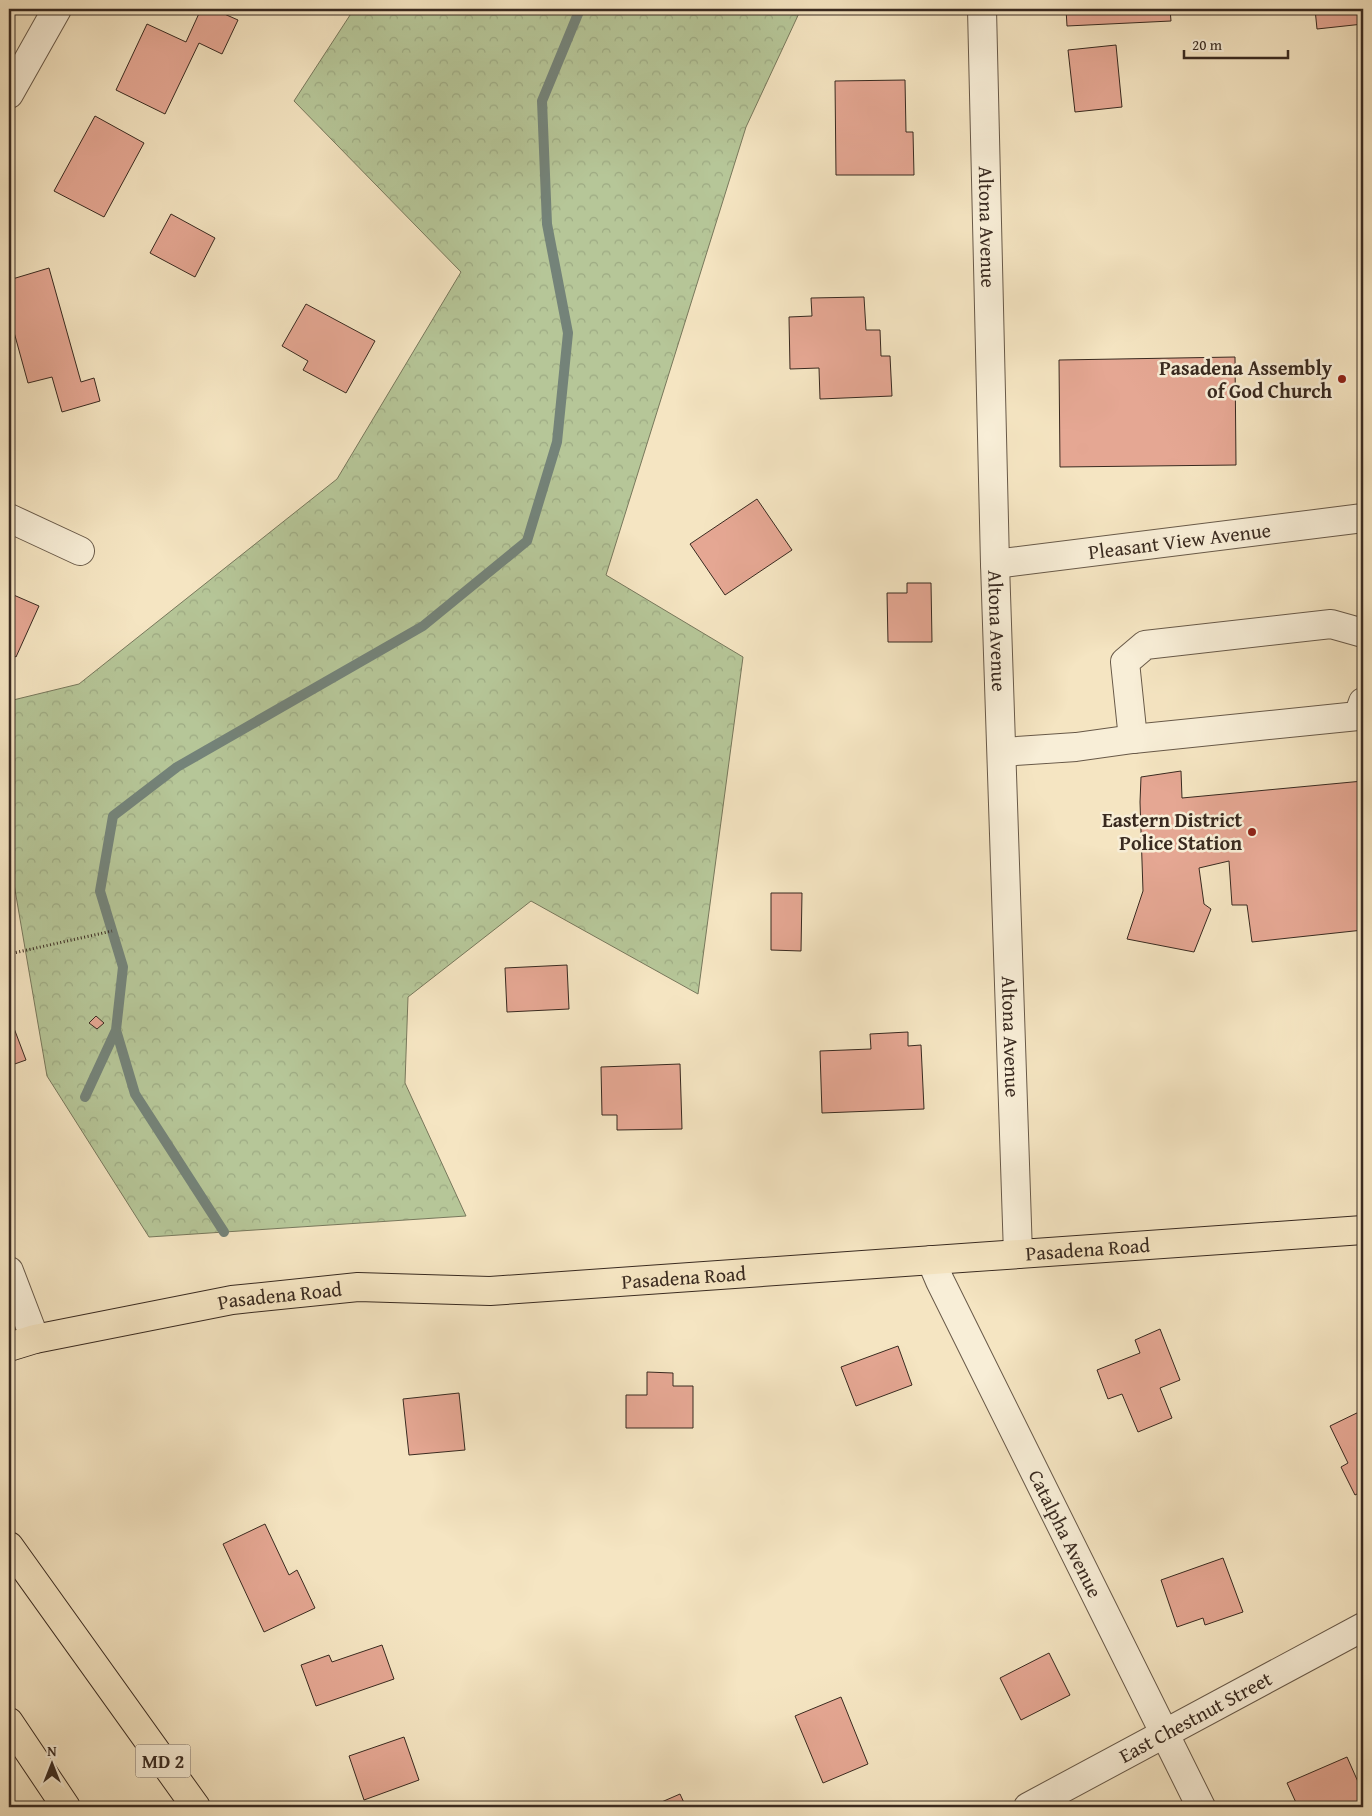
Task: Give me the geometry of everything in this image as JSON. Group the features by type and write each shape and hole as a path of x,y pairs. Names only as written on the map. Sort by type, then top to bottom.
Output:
{"main road":[{"name":"Pasadena Road","path":"9,1347 35,1338 232,1300 358,1287 490,1291 1363,1230"},
{"name":"MD 2","path":"9,1546 196,1807"},
{"path":"9,1722 66,1807"}],"street":[{"path":"9,94 57,9"},
{"name":"Altona Avenue","path":"982,9 995,564 1018,1254"},
{"path":"9,518 80,551"},
{"name":"Pleasant View Avenue","path":"995,564 1363,518"},
{"path":"1133,739 1125,662 1146,645 1331,624 1363,633"},
{"path":"1002,752 1076,747 1133,739 1358,716 1363,702"},
{"name":"Catalpha Avenue","path":"931,1260 1201,1807"},
{"path":"9,1271 35,1338"},
{"name":"East Chestnut Street","path":"1028,1807 1363,1627"}],"path":[{"path":"9,954 112,931"}],"green space":[{"path":"354,9 801,9 746,127 606,575 743,657 698,994 531,901 408,997 405,1083 466,1216 149,1237 47,1076 9,855 9,701 79,684 337,479 461,272 294,101"}],"building":[{"path":"201,9 213,9 238,20 222,54 199,43 165,114 116,90 147,24 186,42"},
{"path":"1066,9 1170,9 1171,21 1067,26"},
{"path":"1315,9 1363,9 1363,24 1317,29"},
{"path":"1116,45 1122,107 1075,112 1068,50"},
{"path":"905,80 906,132 913,132 914,175 836,175 835,81"},
{"path":"95,116 144,143 104,217 54,191"},
{"path":"171,214 215,238 195,277 150,253"},
{"path":"49,268 81,382 94,378 100,401 62,412 52,377 28,383 9,314 9,280"},
{"path":"864,297 866,330 880,330 881,356 890,356 892,396 820,399 819,368 790,369 789,317 812,316 811,298"},
{"path":"306,304 375,341 346,393 303,370 308,361 282,346"},
{"path":"1235,357 1236,465 1060,467 1059,360"},
{"path":"757,499 792,550 725,595 690,544"},
{"path":"907,583 931,583 932,642 888,642 887,593 907,593"},
{"path":"9,593 39,606 16,657 9,653"},
{"name":"Eastern District Police Station","path":"1181,771 1182,798 1363,781 1363,930 1252,942 1247,905 1232,905 1229,861 1199,868 1204,904 1211,909 1194,952 1127,939 1143,891 1141,777"},
{"path":"771,893 802,893 801,951 771,950"},
{"path":"567,965 569,1009 507,1012 505,968"},
{"path":"9,1015 26,1060 9,1066"},
{"path":"96,1016 104,1023 97,1029 89,1023"},
{"path":"908,1032 908,1046 921,1045 924,1109 822,1113 820,1051 871,1049 870,1034"},
{"path":"680,1064 682,1129 617,1130 617,1115 602,1115 601,1067"},
{"path":"1160,1329 1180,1380 1160,1388 1172,1418 1138,1432 1122,1394 1108,1399 1097,1370 1140,1353 1135,1340"},
{"path":"898,1346 912,1385 856,1406 841,1367"},
{"path":"647,1372 673,1373 673,1386 693,1386 693,1428 626,1428 626,1395 647,1395"},
{"path":"459,1393 465,1450 409,1455 403,1399"},
{"path":"1363,1410 1363,1491 1355,1495 1341,1467 1348,1463 1330,1426"},
{"path":"265,1524 289,1575 297,1570 315,1608 264,1632 223,1544"},
{"path":"1223,1558 1243,1612 1205,1625 1203,1618 1177,1627 1161,1580"},
{"path":"382,1645 394,1679 316,1706 301,1665 329,1655 332,1662"},
{"path":"1049,1653 1070,1695 1021,1720 1000,1678"},
{"path":"841,1697 868,1764 823,1783 795,1716"},
{"path":"404,1737 419,1780 364,1800 349,1756"},
{"path":"1347,1757 1363,1793 1363,1807 1298,1807 1287,1783"},
{"path":"680,1794 686,1807 650,1807"}],"waterway":[{"path":"224,1232 135,1094 116,1030 123,967 100,891 113,816 177,767 423,626 527,541 557,442 568,333 547,224 542,101 580,9"},
{"path":"85,1097 116,1030"}],"place":[{"name":"Pasadena Assembly of God Church","path":"1342,379"},
{"name":"Eastern District Police Station","path":"1252,832"}]}
